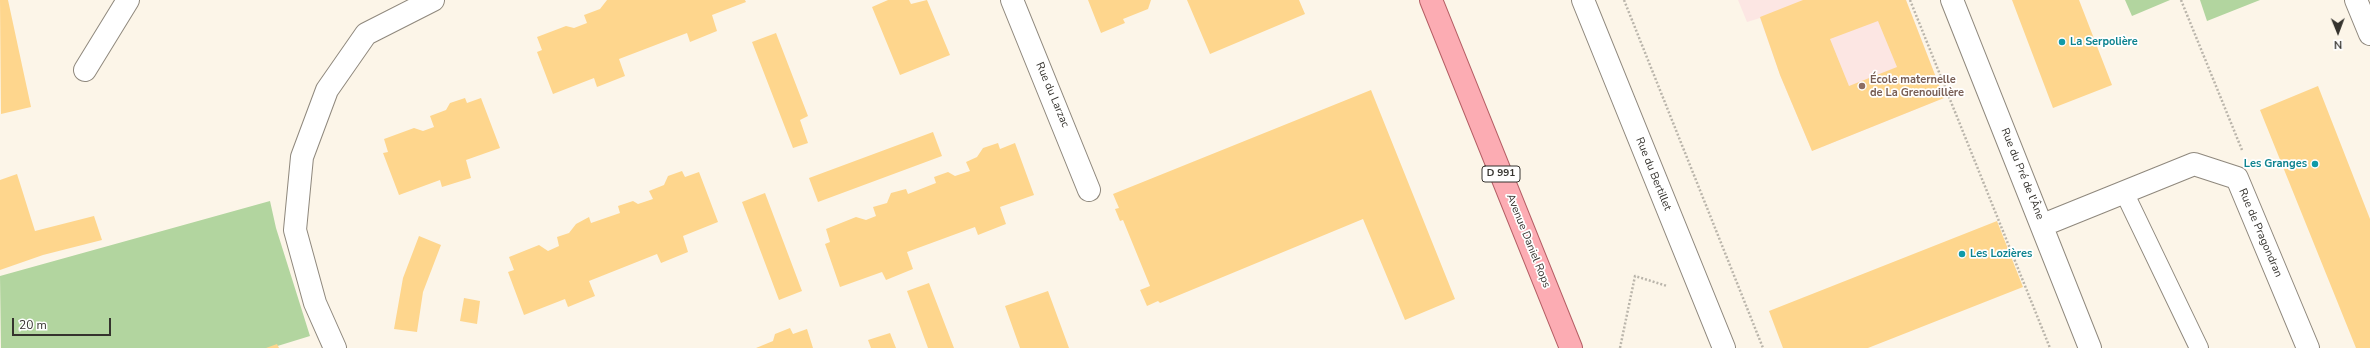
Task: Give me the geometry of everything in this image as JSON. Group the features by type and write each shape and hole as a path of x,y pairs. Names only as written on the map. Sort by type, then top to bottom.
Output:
{"main road":[{"name":"Avenue Daniel Rops","path":"1432,0 1570,348"}],"street":[{"path":"85,70 128,0"},
{"path":"335,348 314,303 295,230 302,157 327,90 366,34 433,0"},
{"name":"Rue du Larzac","path":"1012,0 1089,190"},
{"name":"Rue du Bertillet","path":"1583,0 1724,348"},
{"name":"Rue du Pré de l'Âne","path":"1952,0 2043,226 2090,348"},
{"path":"2356,0 2370,34"},
{"name":"Rue de Pragondran","path":"2043,226 2194,164 2237,178 2308,348"}],"lane":[{"path":"2124,192 2199,348"}],"path":[{"path":"1624,0 1763,348"},
{"path":"1910,0 2050,348"},
{"path":"1620,348 1635,276 1670,287"}],"shaded area":[{"name":"École maternelle de La Grenouillère","path":"1738,0 1906,0 1944,98 1812,151 1780,75 1760,18 1747,22"}],"green space":[{"path":"2125,0 2170,0 2132,16"},
{"path":"2200,0 2260,0 2207,21"},
{"path":"270,201 276,228 310,336 271,348 1,348 0,276"}],"building":[{"path":"0,0 8,0 31,107 1,114"},
{"path":"607,0 745,0 746,2 712,15 717,31 690,42 687,33 619,59 625,76 597,87 594,78 553,94 537,52 542,50 537,37 566,26 574,28 587,23 584,15 600,9"},
{"path":"888,0 909,0 911,4 927,0 950,55 900,75 872,7"},
{"path":"1088,0 1151,0 1148,9 1123,19 1125,23 1101,33"},
{"path":"1187,0 1299,0 1305,14 1210,54"},
{"name":"École maternelle de La Grenouillère","path":"1803,0 1906,0 1944,98 1812,151 1780,75 1760,17","holes":["1878,21 1897,67 1849,86 1830,39"]},
{"name":"La Serpolière","path":"2012,0 2079,0 2112,85 2053,108"},
{"path":"776,33 808,116 800,120 808,143 793,148 752,42"},
{"name":"Les Granges","path":"2318,86 2370,219 2370,348 2356,348 2260,110"},
{"path":"1371,90 1455,299 1405,320 1363,219 1160,303 1158,301 1147,306 1140,290 1150,286 1123,220 1120,221 1115,209 1119,208 1113,194"},
{"path":"465,98 467,103 481,98 500,148 466,160 471,178 442,187 440,180 399,195 383,153 388,152 384,139 414,128 423,131 434,127 430,116 446,110 450,103"},
{"path":"933,132 942,156 818,202 809,178"},
{"path":"998,143 1000,149 1015,143 1034,195 1000,207 1006,224 978,235 975,227 907,252 913,269 886,280 882,272 840,287 825,244 830,242 826,229 856,217 866,220 876,216 873,207 887,203 891,193 906,189 908,194 936,183 934,177 948,172 955,176 970,171 966,162 977,157 983,148"},
{"path":"682,171 685,177 699,172 718,222 683,236 688,252 661,263 657,254 589,281 595,296 568,307 565,299 524,315 508,272 514,270 509,257 539,245 548,251 559,246 557,237 569,233 576,224 589,217 591,223 620,213 618,206 633,201 638,204 653,199 649,191 664,185 668,176"},
{"path":"17,174 35,231 94,216 102,240 43,255 0,270 0,180"},
{"path":"765,193 802,291 779,300 742,202"},
{"name":"Les Lozières","path":"1997,221 2023,287 1868,348 1783,348 1769,311"},
{"path":"419,236 441,245 423,292 417,332 394,329 403,278"},
{"path":"929,283 954,348 928,348 907,291"},
{"path":"1048,291 1069,348 1020,348 1005,306"},
{"path":"464,298 480,301 477,324 460,321"},
{"path":"790,328 793,334 807,329 813,348 756,348 773,341 775,334"},
{"path":"890,333 896,348 871,348 868,340"},
{"path":"277,344 279,348 266,348"}],"place":[{"name":"La Serpolière","path":"2062,42"},
{"name":"École maternelle de La Grenouillère","path":"1862,86"},
{"name":"Les Granges","path":"2315,164"},
{"name":"Les Lozières","path":"1962,254"}]}
